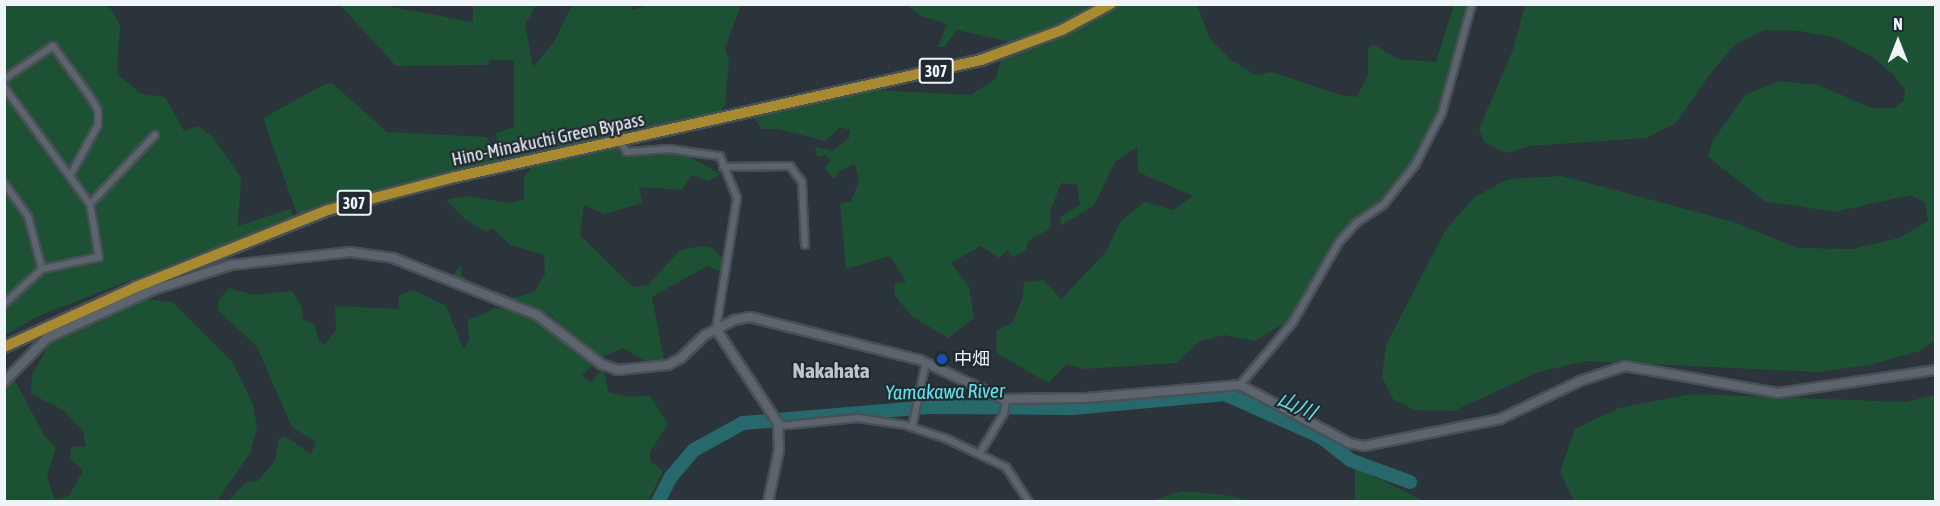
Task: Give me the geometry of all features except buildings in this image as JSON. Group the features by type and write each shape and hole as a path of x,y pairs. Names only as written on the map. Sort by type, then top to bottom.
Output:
{"highway":[{"name":"Hino-Minakuchi Green Bypass","path":"4,347 136,286 328,210 620,141 981,60 1062,30 1110,4"}],"main road":[{"path":"4,382 47,338 153,290 231,265 350,252 393,258 537,315 601,364 618,370 668,364 716,329 750,317 771,320 926,362 1006,401 1086,398 1240,385 1348,443 1364,446 1500,419 1580,381 1625,366 1778,393 1935,370"},
{"path":"716,329 774,414 778,424 779,450 768,501"}],"street":[{"path":"1240,385 1293,322 1339,242 1356,223 1384,204 1415,165 1442,113 1472,4"},
{"path":"4,79 53,46 88,95 98,110 98,125 71,174"},
{"path":"4,87 71,174 90,204 99,257 42,269 4,304"},
{"path":"90,204 155,135"},
{"path":"620,141 627,152 704,152 720,156 737,198 716,329"},
{"path":"723,167 792,163 802,182 805,245"},
{"path":"4,183 28,216 42,269"},
{"path":"912,427 926,362"},
{"path":"980,453 1004,412 1006,401"},
{"path":"778,424 858,418 912,427 980,453 1006,467 1029,501"}],"green space":[{"path":"101,4 111,9 120,25 117,74 141,94 165,97 184,131 198,126 213,137 241,178 238,226 290,209 294,217 38,316 5,335 4,5"},
{"path":"652,4 741,5 725,48 729,61 725,105 718,113 507,161 500,153 496,133 514,127 514,60 490,60 488,65 396,66 340,5 381,5 473,22 473,5 536,5 525,25 533,67 554,42 572,5 631,5 632,10"},
{"path":"906,4 1100,5 1014,43 957,30 944,47 938,47 947,24 921,16"},
{"path":"1121,4 1197,5 1210,39 1230,59 1255,75 1272,72 1340,95 1357,97 1368,74 1368,50 1373,44 1398,59 1436,62 1454,5 1469,5 1438,118 1403,176 1381,201 1350,223 1291,319 1255,341 1225,335 1200,341 1176,363 1084,369 1067,364 1048,383 997,353 996,331 1013,322 1023,296 1024,282 1043,280 1061,299 1106,252 1121,221 1145,202 1173,210 1193,196 1138,172 1137,147 1115,162 1094,205 1060,226 1061,217 1080,204 1077,185 1061,183 1050,212 1051,228 1027,242 1027,249 1013,257 1007,250 999,258 981,246 951,263 969,287 974,318 948,338 913,317 894,295 895,283 906,282 890,256 846,269 840,204 851,201 859,182 855,164 839,171 834,179 825,168 831,161 826,155 817,157 815,146 832,151 849,138 850,130 840,127 825,141 778,129 762,129 754,118 874,90 971,95 996,78 1001,60 1054,41"},
{"path":"1525,5 1935,5 1936,340 1920,351 1869,365 1818,372 1586,361 1538,372 1454,411 1414,410 1393,399 1382,377 1386,345 1446,229 1475,197 1508,179 1562,176 1734,222 1797,248 1852,249 1899,238 1928,221 1925,203 1911,195 1834,212 1765,201 1708,157 1712,142 1745,95 1778,81 1818,85 1872,108 1894,108 1904,101 1905,90 1894,75 1872,57 1836,38 1800,31 1764,30 1736,44 1713,70 1676,123 1646,138 1529,146 1506,153 1484,142 1479,129 1513,50"},
{"path":"325,84 333,84 387,132 487,137 501,163 298,217 263,118"},
{"path":"604,147 679,151 720,174 709,181 691,175 682,190 639,187 642,203 604,214 584,205 580,235 633,287 648,285 679,251 700,246 712,248 724,259 722,272 707,266 652,297 664,359 645,361 623,348 600,358 582,375 591,382 604,368 608,392 629,397 650,396 668,424 650,452 650,461 663,471 648,501 228,501 246,482 258,481 275,461 279,438 285,436 311,454 316,442 292,427 257,347 218,310 218,301 229,288 253,295 292,291 302,307 303,319 315,325 319,342 325,344 336,330 335,306 398,309 399,295 414,290 446,306 463,349 469,340 468,320 497,308 551,317 562,325 549,314 454,280 452,276 461,265 461,275 465,279 513,298 534,292 545,274 544,255 510,245 492,228 486,232 465,219 446,200 465,196 511,203 524,199 524,178 532,166"},
{"path":"140,298 172,302 233,363 253,404 257,428 250,453 217,501 5,502 5,388 14,379 45,437 56,447 47,476 55,500 69,496 83,471 70,458 71,447 86,446 83,431 63,410 31,394 32,375 51,341"},
{"path":"1691,394 1906,402 1935,395 1935,501 1574,501 1560,472 1575,429 1619,408"},
{"path":"1355,467 1424,501 1355,501"},
{"path":"1181,491 1224,495 1254,501 1151,501"}],"waterway":[{"name":"Yamakawa River","path":"658,502 671,477 694,450 743,423 931,407 1072,408 1225,394 1321,437 1350,460 1410,482"}],"place":[{"name":"中畑","path":"942,359"}],"district":[{"name":"Nakahata","path":"831,370"}],"water label":[{"name":"山川","path":"1297,405"}]}
